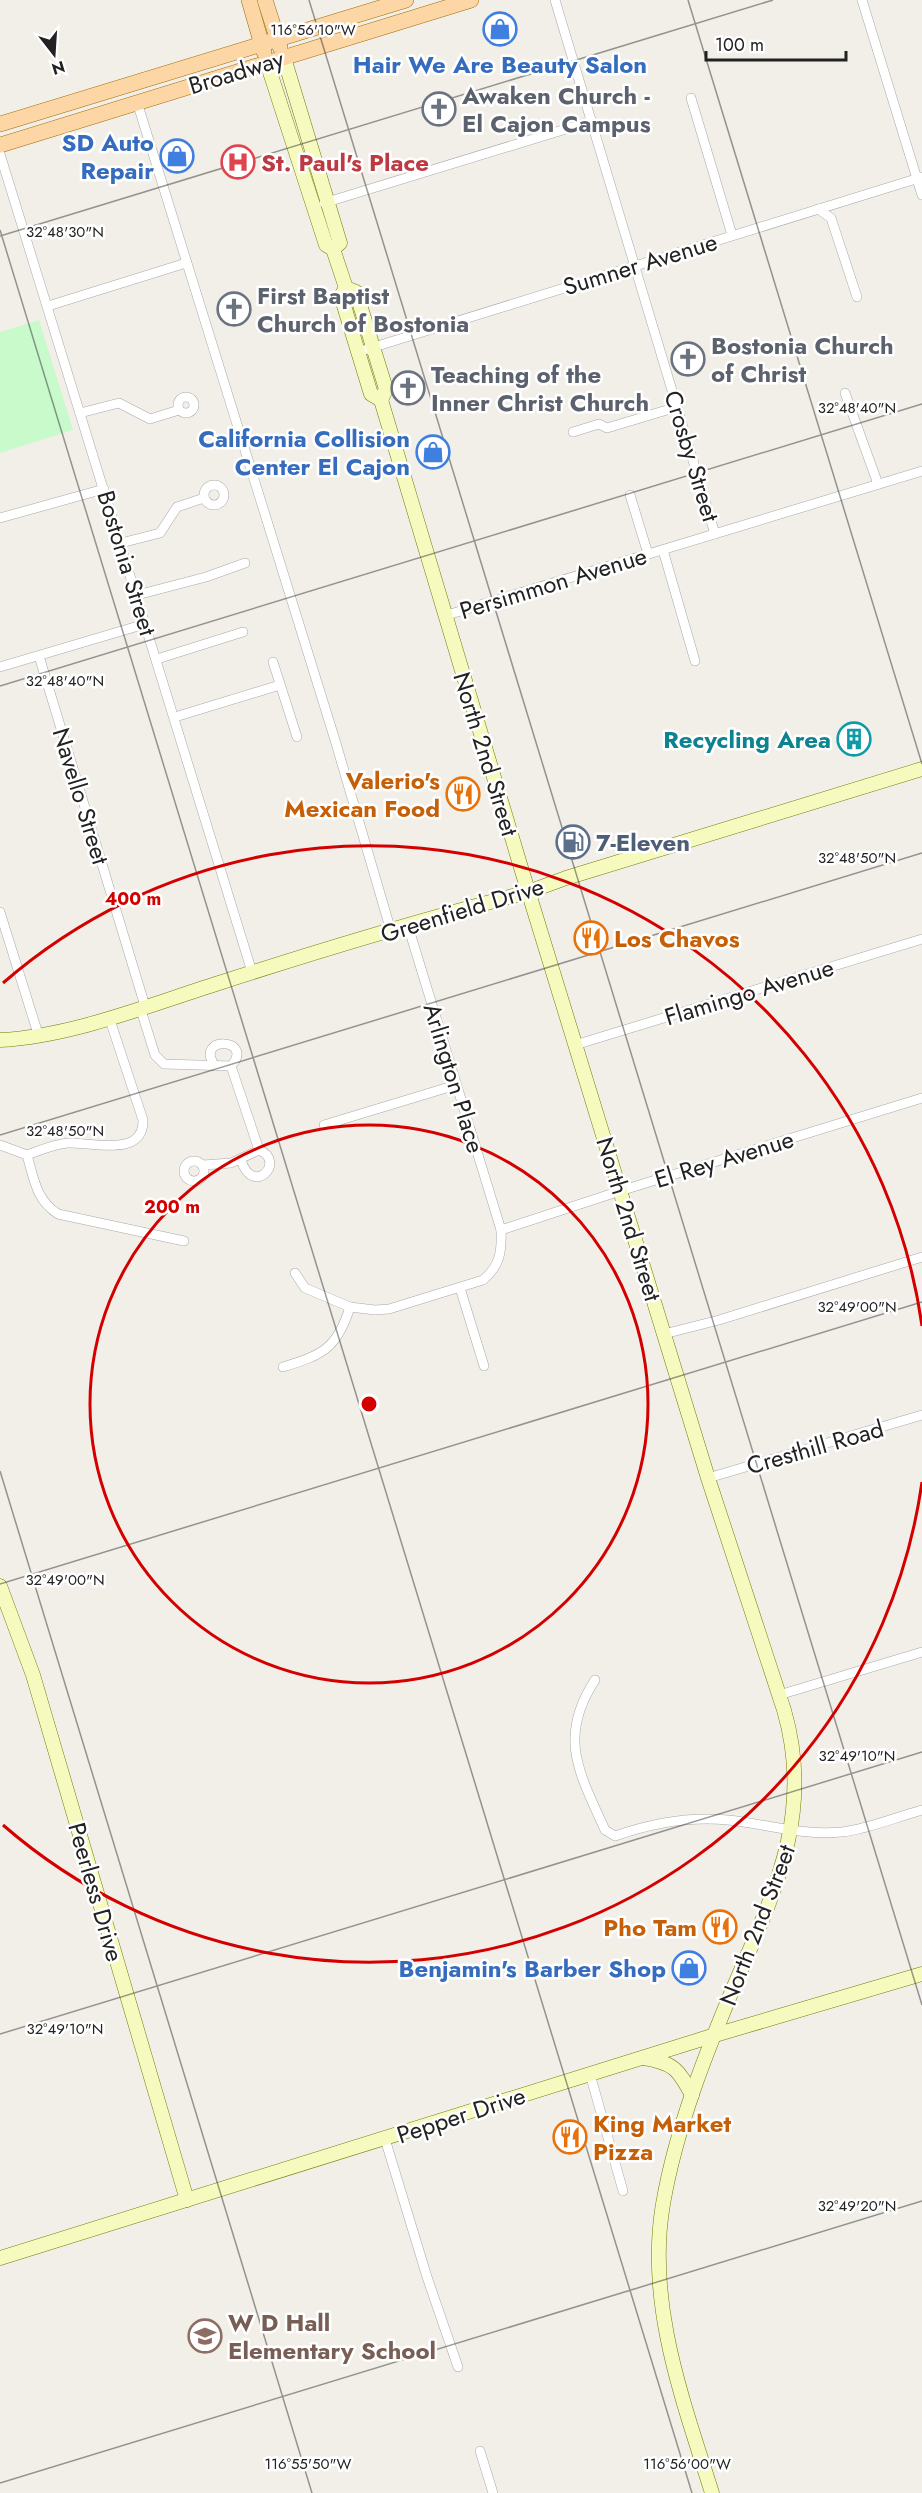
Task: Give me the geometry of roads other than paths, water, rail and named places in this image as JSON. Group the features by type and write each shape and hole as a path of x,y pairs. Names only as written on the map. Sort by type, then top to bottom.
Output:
{"main road":[{"name":"North 2nd Street","path":"249,0 326,245 333,249 346,288 341,297 371,393 381,400 444,616 708,1478 788,1724 794,1754 796,1792 792,1831 782,1871 680,2128 663,2206 660,2254 664,2327 674,2369 712,2493"},
{"name":"North 2nd Street","path":"265,0 340,243 333,249"},
{"name":"Broadway","path":"0,124 406,0"},
{"name":"Broadway","path":"0,145 471,0"},
{"path":"294,149 307,165 316,192 328,202"},
{"name":"North 2nd Street","path":"346,288 356,292 386,389 381,400"},
{"path":"344,306 355,319 361,337 373,347"},
{"name":"Greenfield Drive","path":"0,1040 39,1037 109,1017 252,972 528,892 566,878 922,769"},
{"name":"Peerless Drive","path":"0,1586 33,1675 187,2200"},
{"name":"Pepper Drive","path":"0,2258 716,2035 922,1974"},
{"path":"642,2058 663,2062 675,2068 692,2096"}],"street":[{"name":"Crosby Street","path":"555,0 715,534"},
{"path":"862,0 920,178 922,195"},
{"path":"691,98 732,235"},
{"path":"137,102 335,740 391,931"},
{"path":"314,207 592,121"},
{"name":"Bostonia Street","path":"0,154 252,972"},
{"name":"Sumner Avenue","path":"358,352 920,178"},
{"path":"818,209 831,218 857,297"},
{"path":"48,306 186,263"},
{"path":"845,393 878,484"},
{"path":"80,413 119,403 150,419 179,410"},
{"path":"573,432 599,424 607,428 677,407"},
{"path":"715,534 922,471"},
{"path":"0,519 104,489"},
{"path":"630,495 648,554"},
{"path":"121,543 160,533 177,507 204,498"},
{"name":"Persimmon Avenue","path":"444,616 715,534"},
{"path":"663,550 696,661"},
{"path":"137,595 206,577 245,563"},
{"path":"0,667 145,624"},
{"path":"157,659 243,632"},
{"name":"Navello Street","path":"39,656 158,1060 164,1064 215,1066"},
{"path":"273,662 297,737"},
{"path":"175,717 280,685"},
{"path":"0,912 39,1037"},
{"name":"Arlington Place","path":"408,926 501,1230"},
{"name":"Flamingo Avenue","path":"575,1045 922,939"},
{"path":"0,1144 27,1155 66,1143 100,1146 129,1143 140,1135 143,1120 109,1017"},
{"path":"226,1043 233,1046 236,1060 231,1066 215,1066 210,1057 212,1049 218,1044 226,1043"},
{"path":"231,1066 259,1150 266,1154 270,1161 269,1168 264,1175 257,1177 250,1175 245,1170 242,1160"},
{"path":"324,1125 456,1085"},
{"name":"El Rey Avenue","path":"501,1230 922,1098"},
{"path":"203,1165 231,1163 242,1160 259,1150"},
{"path":"27,1155 38,1196 47,1207 58,1214 184,1241"},
{"path":"295,1273 305,1288 350,1307 389,1309 483,1280 489,1275 502,1251 501,1230"},
{"path":"664,1334 719,1320 922,1257"},
{"path":"460,1288 484,1366"},
{"path":"283,1367 315,1357 334,1342 345,1324 350,1307"},
{"name":"Cresthill Road","path":"708,1478 922,1415"},
{"path":"779,1695 922,1652"},
{"path":"595,1680 585,1696 575,1722 575,1754 578,1770 605,1830 615,1836 647,1825 680,1820 727,1820 792,1831 843,1832 922,1810"},
{"path":"590,2074 623,2191"},
{"path":"386,2139 427,2277 458,2367"},
{"path":"480,2451 493,2493"}],"place":[{"name":"Hair We Are Beauty Salon","path":"500,29"},
{"name":"Awaken Church - El Cajon Campus","path":"439,109"},
{"name":"SD Auto Repair","path":"177,156"},
{"name":"St. Paul's Place","path":"238,162"},
{"name":"First Baptist Church of Bostonia","path":"234,309"},
{"name":"Bostonia Church of Christ","path":"688,359"},
{"name":"Teaching of the Inner Christ Church","path":"408,388"},
{"name":"California Collision Center El Cajon","path":"433,452"},
{"name":"Recycling Area","path":"854,739"},
{"name":"Valerio's Mexican Food","path":"463,794"},
{"name":"7-Eleven","path":"573,842"},
{"name":"Los Chavos","path":"591,938"},
{"name":"Pho Tam","path":"720,1927"},
{"name":"Benjamin's Barber Shop","path":"689,1968"},
{"name":"King Market Pizza","path":"570,2137"},
{"name":"W D Hall Elementary School","path":"205,2336"}]}
